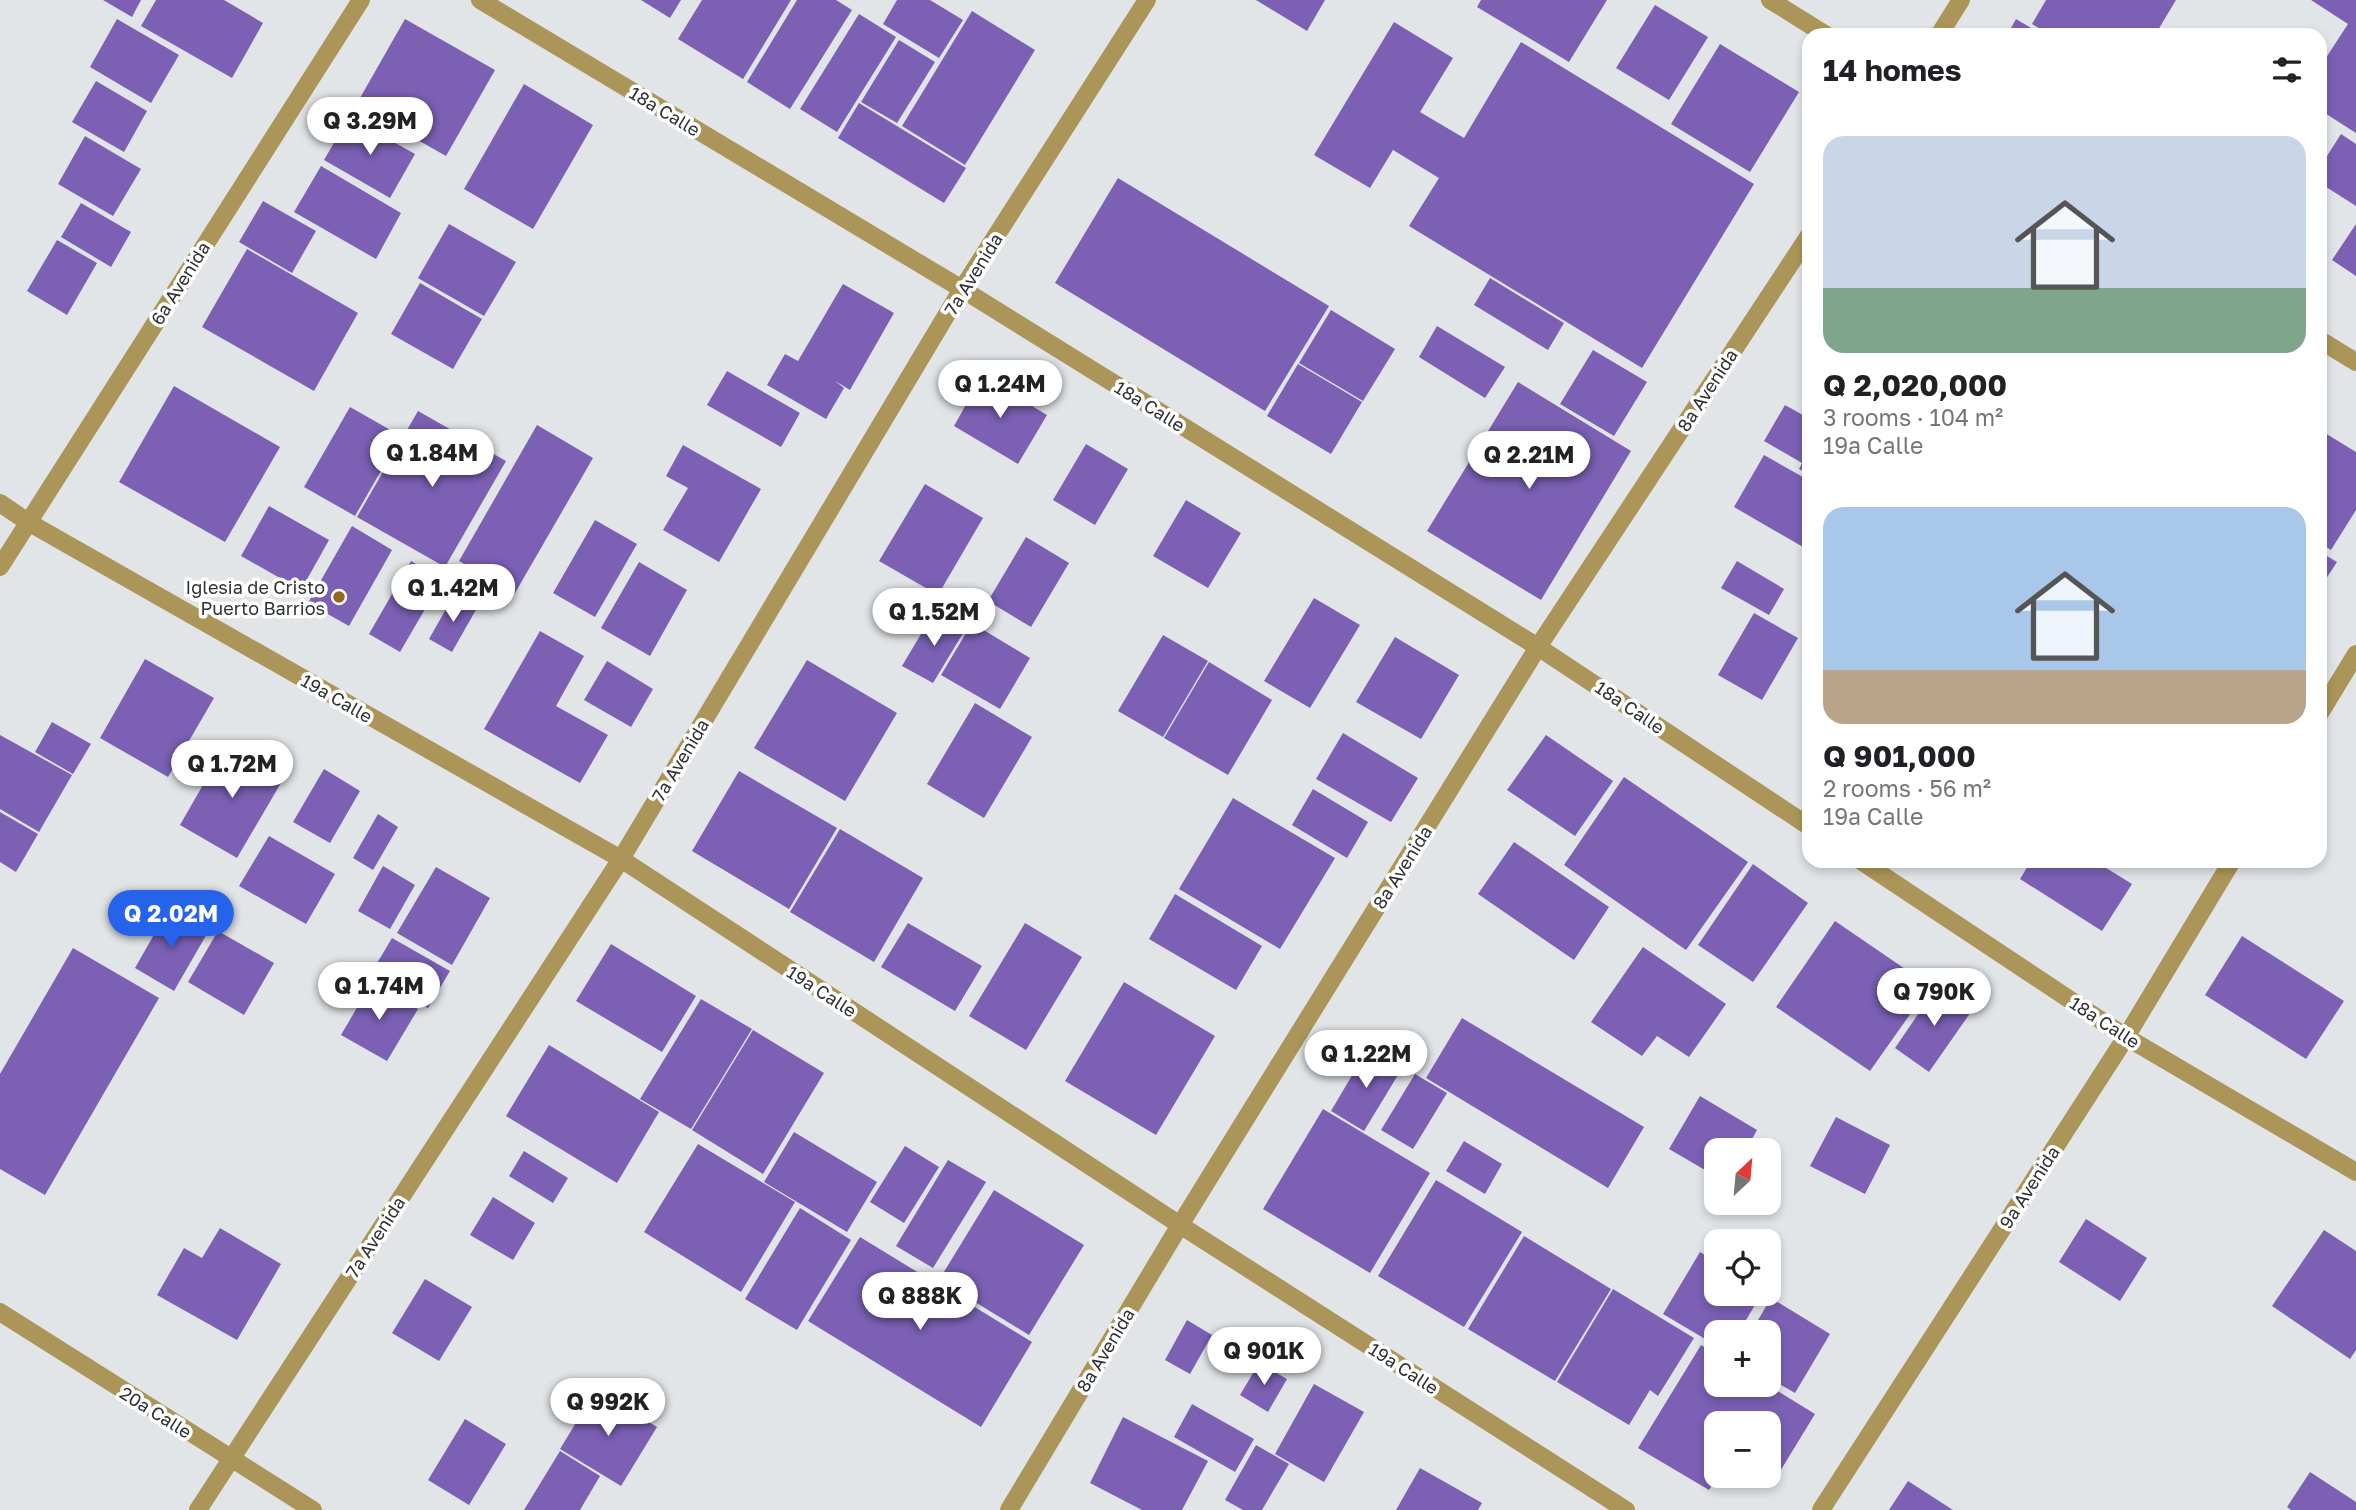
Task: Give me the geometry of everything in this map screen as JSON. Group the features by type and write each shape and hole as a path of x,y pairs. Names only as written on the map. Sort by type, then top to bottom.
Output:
{"street":[{"name":"6a Avenida","path":"0,567 360,0"},
{"name":"18a Calle","path":"480,0 962,289 1538,647 1802,822"},
{"name":"7a Avenida","path":"198,1510 621,859 962,289 1147,0"},
{"path":"1770,0 1814,28"},
{"path":"1943,28 1961,0"},
{"name":"8a Avenida","path":"1009,1510 1181,1225 1538,647 1802,246"},
{"path":"2327,344 2356,362"},
{"name":"19a Calle","path":"0,503 28,522 621,859 1181,1225 1626,1510"},
{"path":"2327,702 2356,654"},
{"name":"18a Calle","path":"1872,868 2126,1037 2356,1172"},
{"name":"9a Avenida","path":"1821,1510 2126,1037 2228,868"},
{"name":"20a Calle","path":"0,1312 313,1510"}],"building":[{"path":"103,0 141,0 132,17"},
{"path":"156,0 224,0 263,23 232,78 141,26"},
{"path":"641,0 681,0 670,18"},
{"path":"702,0 791,0 743,79 678,39"},
{"path":"797,0 836,0 852,10 790,109 747,82"},
{"path":"897,0 930,0 963,20 939,58 883,24"},
{"path":"1256,0 1325,0 1307,31"},
{"path":"1481,0 1607,0 1569,62 1477,7"},
{"path":"2046,0 2176,0 2159,28 2039,28 2032,24"},
{"path":"2311,0 2356,0 2356,133 2327,114 2327,56 2348,24"},
{"path":"1655,5 1708,37 1669,100 1616,68"},
{"path":"972,11 1035,50 965,165 902,126"},
{"path":"859,14 896,37 837,132 800,109"},
{"path":"117,19 179,55 151,103 90,67"},
{"path":"405,19 495,70 446,156 356,105"},
{"path":"2016,19 2031,28 2011,28"},
{"path":"1394,22 1453,58 1420,112 1464,138 1521,42 1754,184 1642,368 1409,226 1439,178 1393,150 1370,188 1314,155"},
{"path":"899,40 935,62 897,123 861,102"},
{"path":"1720,44 1799,92 1750,172 1671,124"},
{"path":"96,81 147,111 124,152 72,122"},
{"path":"524,84 593,125 533,229 464,189"},
{"path":"859,103 966,168 944,203 838,138"},
{"path":"349,117 415,154 390,198 324,160"},
{"path":"2341,134 2356,144 2356,206 2327,187 2327,156"},
{"path":"85,136 141,169 113,216 58,184"},
{"path":"321,166 401,213 376,259 294,212"},
{"path":"1118,178 1329,306 1265,411 1055,283"},
{"path":"263,201 316,231 292,273 239,242"},
{"path":"81,203 131,232 111,267 61,237"},
{"path":"449,224 516,262 484,316 418,278"},
{"path":"2356,224 2356,276 2332,260"},
{"path":"57,240 97,263 67,315 27,291"},
{"path":"247,249 358,313 314,391 202,327"},
{"path":"1490,278 1564,323 1548,350 1474,305"},
{"path":"420,283 482,319 453,369 391,334"},
{"path":"843,284 894,313 850,390 835,381 844,388 826,419 767,385 785,354 798,361"},
{"path":"1331,310 1395,349 1363,401 1299,363"},
{"path":"1437,326 1505,367 1485,398 1419,357"},
{"path":"1593,350 1647,382 1614,436 1560,404"},
{"path":"1298,364 1362,402 1331,454 1267,416"},
{"path":"727,371 800,413 781,447 707,405"},
{"path":"982,376 1047,415 1018,464 954,426"},
{"path":"1518,382 1631,451 1541,600 1427,531"},
{"path":"174,386 280,447 225,542 119,482"},
{"path":"1785,405 1802,415 1802,463 1764,441"},
{"path":"350,407 401,436 355,516 304,487"},
{"path":"418,411 506,461 445,567 357,517"},
{"path":"537,425 593,458 515,593 459,561"},
{"path":"2327,434 2356,452 2356,510 2331,550 2327,547"},
{"path":"1086,444 1128,469 1095,525 1053,500"},
{"path":"683,445 761,489 719,562 663,530 688,488 666,476"},
{"path":"1764,455 1802,476 1802,546 1734,507"},
{"path":"925,484 983,518 938,595 879,561"},
{"path":"1186,500 1241,533 1208,588 1153,556"},
{"path":"269,506 329,540 301,590 241,556"},
{"path":"595,520 637,544 595,617 553,593"},
{"path":"352,526 392,550 349,626 308,603"},
{"path":"1026,537 1069,563 1031,627 988,601"},
{"path":"2327,556 2337,562 2327,577"},
{"path":"411,561 442,580 400,652 369,634"},
{"path":"1737,561 1784,589 1769,615 1721,588"},
{"path":"639,562 687,590 650,656 601,628"},
{"path":"454,595 477,608 452,652 429,639"},
{"path":"1314,598 1360,625 1310,708 1264,681"},
{"path":"934,612 965,630 933,683 902,666"},
{"path":"1754,613 1798,638 1762,700 1718,675"},
{"path":"972,623 1030,658 1000,709 941,675"},
{"path":"540,631 584,656 556,706 608,735 580,783 484,729"},
{"path":"1163,635 1208,661 1163,737 1118,711"},
{"path":"1395,637 1459,675 1421,739 1356,702"},
{"path":"145,659 214,698 168,777 100,738"},
{"path":"807,660 897,713 845,801 754,748"},
{"path":"607,661 653,689 631,727 584,700"},
{"path":"1209,662 1272,700 1228,775 1164,738"},
{"path":"975,703 1032,737 984,818 927,784"},
{"path":"52,722 91,744 73,774 35,752"},
{"path":"1343,733 1418,778 1391,822 1316,779"},
{"path":"0,735 72,775 39,832 0,809"},
{"path":"1546,735 1613,781 1575,836 1507,790"},
{"path":"227,743 285,776 237,858 180,825"},
{"path":"324,769 360,791 330,843 293,822"},
{"path":"739,771 837,828 789,909 692,851"},
{"path":"1624,777 1748,862 1686,950 1564,865"},
{"path":"1313,789 1368,822 1347,858 1292,825"},
{"path":"1233,798 1335,858 1280,949 1179,889"},
{"path":"0,812 38,834 16,872 0,862"},
{"path":"378,814 398,827 373,870 353,858"},
{"path":"840,829 923,878 874,962 790,912"},
{"path":"269,836 335,874 306,924 239,886"},
{"path":"1514,842 1609,907 1574,960 1478,894"},
{"path":"1753,864 1808,903 1753,982 1698,945"},
{"path":"383,866 415,885 390,929 358,911"},
{"path":"436,867 490,898 452,965 397,933"},
{"path":"2027,868 2106,868 2132,884 2102,931 2020,879"},
{"path":"1175,894 1262,946 1236,990 1149,939"},
{"path":"168,910 208,932 174,991 135,968"},
{"path":"1835,921 1930,986 1870,1071 1776,1007"},
{"path":"908,923 982,966 955,1011 881,967"},
{"path":"1025,923 1082,957 1026,1050 969,1016"},
{"path":"218,931 274,963 244,1015 188,982"},
{"path":"2242,936 2344,1001 2306,1059 2205,995"},
{"path":"392,938 450,971 428,1008 370,975"},
{"path":"611,944 696,996 662,1052 576,1001"},
{"path":"1643,947 1726,1004 1689,1057 1657,1036 1642,1056 1591,1022"},
{"path":"73,948 159,998 45,1195 0,1169 0,1074"},
{"path":"372,982 418,1009 387,1061 341,1035"},
{"path":"1124,982 1215,1036 1156,1135 1065,1081"},
{"path":"1938,985 1973,1009 1929,1072 1895,1048"},
{"path":"701,999 752,1029 691,1129 640,1099"},
{"path":"1462,1018 1644,1127 1608,1188 1426,1078"},
{"path":"753,1030 824,1073 763,1174 692,1130"},
{"path":"549,1045 659,1112 617,1183 506,1116"},
{"path":"1367,1050 1401,1070 1364,1131 1331,1111"},
{"path":"1415,1074 1447,1093 1413,1149 1381,1130"},
{"path":"1700,1096 1757,1130 1753,1138 1704,1138 1704,1169 1669,1149"},
{"path":"1323,1109 1430,1173 1370,1273 1263,1209"},
{"path":"1836,1117 1890,1145 1865,1194 1810,1166"},
{"path":"794,1132 877,1182 847,1232 764,1182"},
{"path":"1464,1141 1502,1164 1485,1194 1446,1171"},
{"path":"698,1144 795,1202 741,1292 644,1232"},
{"path":"905,1146 939,1167 904,1223 870,1202"},
{"path":"524,1151 568,1178 553,1203 509,1176"},
{"path":"948,1160 986,1182 933,1268 896,1246"},
{"path":"1436,1180 1522,1232 1464,1327 1378,1276"},
{"path":"994,1190 1084,1245 1029,1335 939,1280"},
{"path":"493,1197 535,1223 513,1260 470,1235"},
{"path":"800,1208 851,1240 797,1330 745,1299"},
{"path":"2086,1219 2147,1258 2120,1301 2059,1262"},
{"path":"220,1228 281,1264 237,1340 157,1295 184,1248 202,1258"},
{"path":"2324,1230 2356,1251 2356,1350 2350,1359 2272,1306"},
{"path":"1524,1236 1611,1289 1555,1381 1468,1329"},
{"path":"860,1237 1032,1342 981,1427 808,1321"},
{"path":"1700,1252 1704,1254 1704,1306 1754,1306 1746,1320 1704,1320 1704,1338 1663,1314"},
{"path":"425,1279 472,1307 439,1361 392,1333"},
{"path":"1613,1289 1694,1338 1658,1396 1650,1390 1629,1425 1557,1382"},
{"path":"1781,1304 1830,1334 1795,1393 1781,1385 1781,1320 1758,1320 1766,1306"},
{"path":"1187,1320 1212,1335 1190,1374 1165,1360"},
{"path":"1701,1345 1704,1347 1704,1397 1781,1397 1781,1393 1815,1414 1781,1470 1781,1411 1704,1411 1704,1487 1638,1448"},
{"path":"1259,1363 1287,1379 1268,1412 1240,1395"},
{"path":"1314,1384 1364,1412 1324,1482 1275,1454"},
{"path":"596,1390 657,1427 621,1486 560,1449"},
{"path":"1192,1404 1254,1439 1235,1472 1174,1437"},
{"path":"1123,1417 1208,1461 1182,1510 1142,1510 1090,1483"},
{"path":"465,1419 506,1444 469,1505 428,1480"},
{"path":"1256,1445 1289,1464 1262,1510 1243,1510 1225,1500"},
{"path":"560,1451 600,1476 580,1510 524,1510"},
{"path":"1420,1468 1482,1503 1478,1510 1396,1510"},
{"path":"2310,1472 2356,1502 2356,1510 2291,1510 2287,1507"},
{"path":"1908,1481 1953,1510 1889,1510"}],"place":[{"name":"Iglesia de Cristo Puerto Barrios","path":"339,597"}]}
